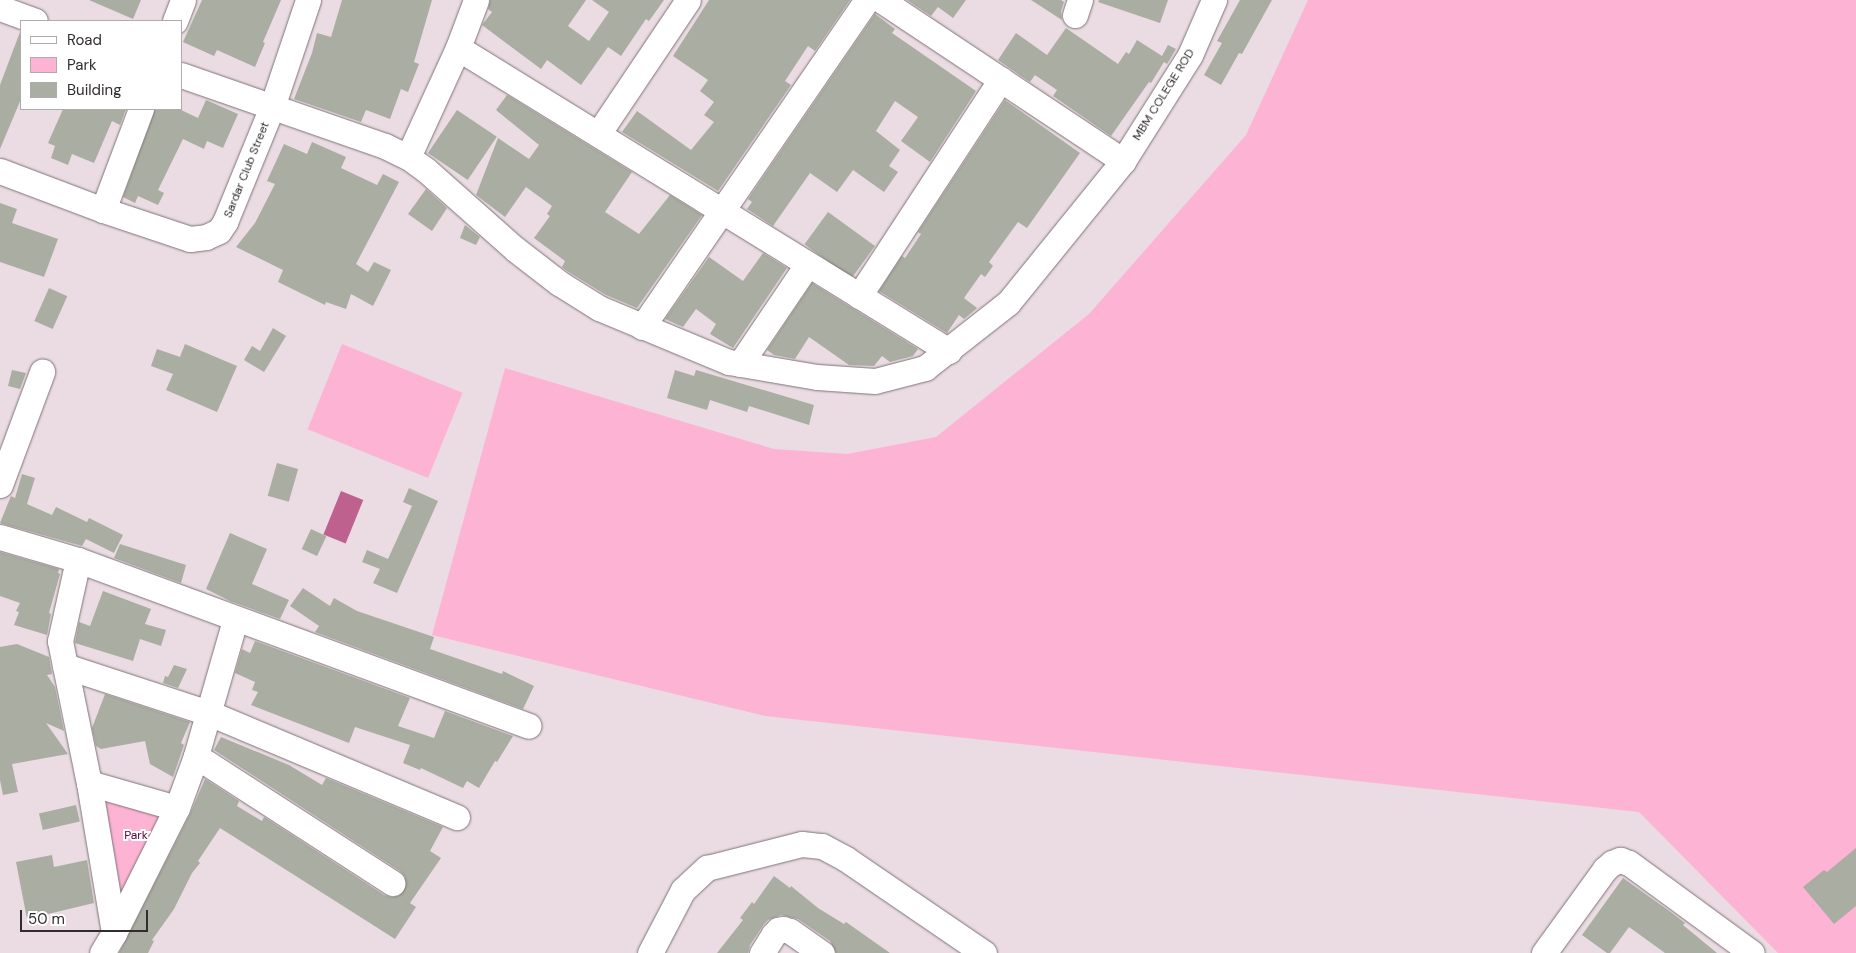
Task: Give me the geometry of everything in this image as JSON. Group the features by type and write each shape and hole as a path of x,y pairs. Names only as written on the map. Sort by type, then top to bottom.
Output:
{"street":[{"path":"175,20 184,0"},
{"name":"Sardar Club Street","path":"103,210 190,239 206,237 219,231 225,222 272,107 308,0"},
{"path":"408,156 458,48 476,0"},
{"path":"598,134 688,0"},
{"path":"642,326 720,210 867,0"},
{"path":"881,0 1123,161"},
{"name":"MBM COLEGE ROD","path":"182,75 385,146 408,156 515,249 558,283 599,308 729,362 817,377 875,381 925,368 1008,303 1123,161 1190,55 1214,0"},
{"path":"0,8 32,20"},
{"path":"458,48 949,351"},
{"path":"859,296 1001,79"},
{"path":"0,171 103,210 141,110"},
{"path":"740,364 807,265"},
{"path":"0,485 4,463 42,372"},
{"path":"0,537 78,560 235,620 528,726"},
{"path":"78,560 60,641 89,783 108,943"},
{"path":"108,943 177,808 196,756 235,620"},
{"path":"65,666 209,713 457,817"},
{"path":"196,756 392,883"},
{"path":"89,783 177,808"},
{"path":"650,953 683,890 707,868 802,844 822,846 846,859 984,953"},
{"path":"1553,950 1605,869 1612,863 1620,860 1629,863 1752,953"},
{"path":"762,953 778,930 783,929 790,931 822,953"}],"green space":[{"path":"1308,0 1856,0 1856,953 1778,953 1639,812 765,716 432,635 505,368 774,449 847,454 936,437 1089,314 1246,135"},
{"path":"342,344 463,393 428,478 308,429"},
{"name":"Park","path":"94,789 185,816 134,903 114,895"}],"shaded area":[{"path":"341,491 363,500 346,544 323,535"}],"building":[{"path":"89,0 141,0 133,19"},
{"path":"202,0 281,0 263,42 265,43 255,67 217,50 214,56 183,42"},
{"path":"342,0 432,0 414,62 419,64 408,92 401,89 390,119 366,110 361,122 294,99 312,53 317,33 331,37"},
{"path":"490,0 586,0 568,26 589,41 609,12 592,0 664,0 649,21 646,19 621,56 608,47 581,85 547,60 541,69 482,25 492,12 488,9"},
{"path":"709,0 850,0 815,51 808,46 785,81 791,85 718,191 622,132 637,111 691,150 714,122 704,115 714,102 700,91 708,80 673,56"},
{"path":"907,0 966,0 953,18 938,7 931,16"},
{"path":"1031,0 1061,0 1064,2 1061,11 1062,20"},
{"path":"1099,0 1168,0 1160,23 1098,2"},
{"path":"1240,0 1272,0 1242,54 1239,53 1221,85 1204,75 1222,43 1217,41"},
{"path":"875,14 895,29 892,33 976,91 930,162 901,141 918,117 895,101 876,131 900,150 889,166 898,172 884,192 853,170 837,192 810,173 773,226 747,209 752,202 748,199"},
{"path":"1066,28 1118,64 1126,52 1129,54 1137,40 1162,56 1168,45 1176,49 1167,64 1164,62 1151,83 1149,82 1111,136 1053,96 1057,90 1035,75 1030,82 998,60 1016,33 1047,55"},
{"path":"20,32 20,101 0,149 0,85"},
{"path":"507,95 632,172 605,212 639,234 670,195 702,215 637,308 606,295 567,271 562,267 565,261 534,238 550,216 547,214 552,206 526,187 505,217 476,195 498,138 529,159 539,145 496,110"},
{"path":"206,100 238,114 223,148 207,141 204,149 183,139 158,190 164,193 158,205 138,196 135,203 123,197 155,110 181,110 198,118"},
{"path":"1005,100 1080,153 1027,228 1018,222 989,262 993,266 985,277 981,274 964,298 977,308 964,319 959,315 947,333 879,291 902,256 905,258 921,234 918,232"},
{"path":"63,110 126,110 120,125 112,121 94,163 72,154 68,165 51,158 55,146 48,143"},
{"path":"457,110 497,137 468,180 428,153"},
{"path":"312,142 346,157 341,168 377,185 383,174 399,182 356,264 368,272 374,262 391,270 373,306 351,294 346,309 326,302 325,305 278,282 283,270 236,247 255,223 275,184 267,181 284,144 307,154"},
{"path":"426,189 447,208 432,231 408,214"},
{"path":"0,203 17,209 12,223 58,239 44,277 0,262"},
{"path":"828,212 875,246 851,278 804,244"},
{"path":"465,225 480,237 476,245 460,238"},
{"path":"763,253 787,268 733,348 710,334 716,324 696,309 683,327 665,319 709,257 743,281"},
{"path":"812,283 918,349 913,356 890,362 882,356 874,366 849,365 809,337 795,359 774,355 767,350"},
{"path":"49,288 67,296 53,329 34,321"},
{"path":"273,328 286,336 264,372 244,360 252,346 260,351"},
{"path":"185,344 237,366 217,412 166,390 173,374 151,366 157,349 180,357"},
{"path":"12,370 26,373 20,389 8,386"},
{"path":"675,370 694,376 696,370 814,405 809,425 749,406 747,412 710,400 707,410 667,398"},
{"path":"277,463 298,469 289,502 268,496"},
{"path":"22,474 35,478 27,504 52,515 56,507 87,522 89,518 123,535 114,553 86,539 82,546 0,523 11,496 15,498"},
{"path":"409,488 438,501 397,593 373,583 380,569 362,562 367,550 388,559 412,506 403,502"},
{"path":"311,529 326,536 317,556 302,549"},
{"path":"230,533 267,549 252,584 289,600 280,619 230,601 206,589"},
{"path":"120,544 186,565 181,583 114,558"},
{"path":"0,552 59,569 58,573 60,574 49,613 51,614 47,635 14,625 19,612 16,611 20,603 0,596"},
{"path":"303,588 330,606 334,598 357,611 434,637 430,649 502,674 503,671 534,686 523,709 315,632 319,626 290,606"},
{"path":"103,591 151,609 145,624 166,630 161,646 140,639 133,661 75,643 79,622 90,626"},
{"path":"255,641 410,698 398,726 434,738 445,711 513,736 479,788 467,781 463,788 421,768 420,770 403,763 410,745 355,727 349,743 251,705 258,692 252,690 255,682 235,673 242,649 250,653"},
{"path":"17,644 49,657 52,674 47,675 55,687 64,731 46,723 68,754 12,764 18,792 3,795 0,780 0,647"},
{"path":"174,665 187,669 178,688 163,683 165,676 168,677"},
{"path":"105,694 190,722 181,743 184,745 173,777 150,764 145,741 101,749 96,746 92,728"},
{"path":"221,737 289,765 322,785 326,778 443,827 430,851 441,858 410,903 416,907 395,939 220,828 198,861 200,863 192,873 174,909 152,940 154,941 148,953 119,953 190,814 205,779 239,801 237,806 262,821 264,817 384,895 398,896 404,890 405,877 400,871 214,750"},
{"path":"76,805 80,822 43,830 39,814"},
{"path":"1856,848 1856,906 1834,924 1803,887 1824,870 1827,872"},
{"path":"52,855 54,867 87,860 94,903 27,919 16,862"},
{"path":"774,876 790,888 791,886 818,908 844,924 846,922 890,953 836,953 830,941 798,919 781,915 768,920 764,924 750,945 748,953 717,953 743,920 740,918 752,902 754,904"},
{"path":"1623,878 1685,923 1683,925 1717,953 1665,953 1629,927 1610,953 1607,953 1582,935"}]}
